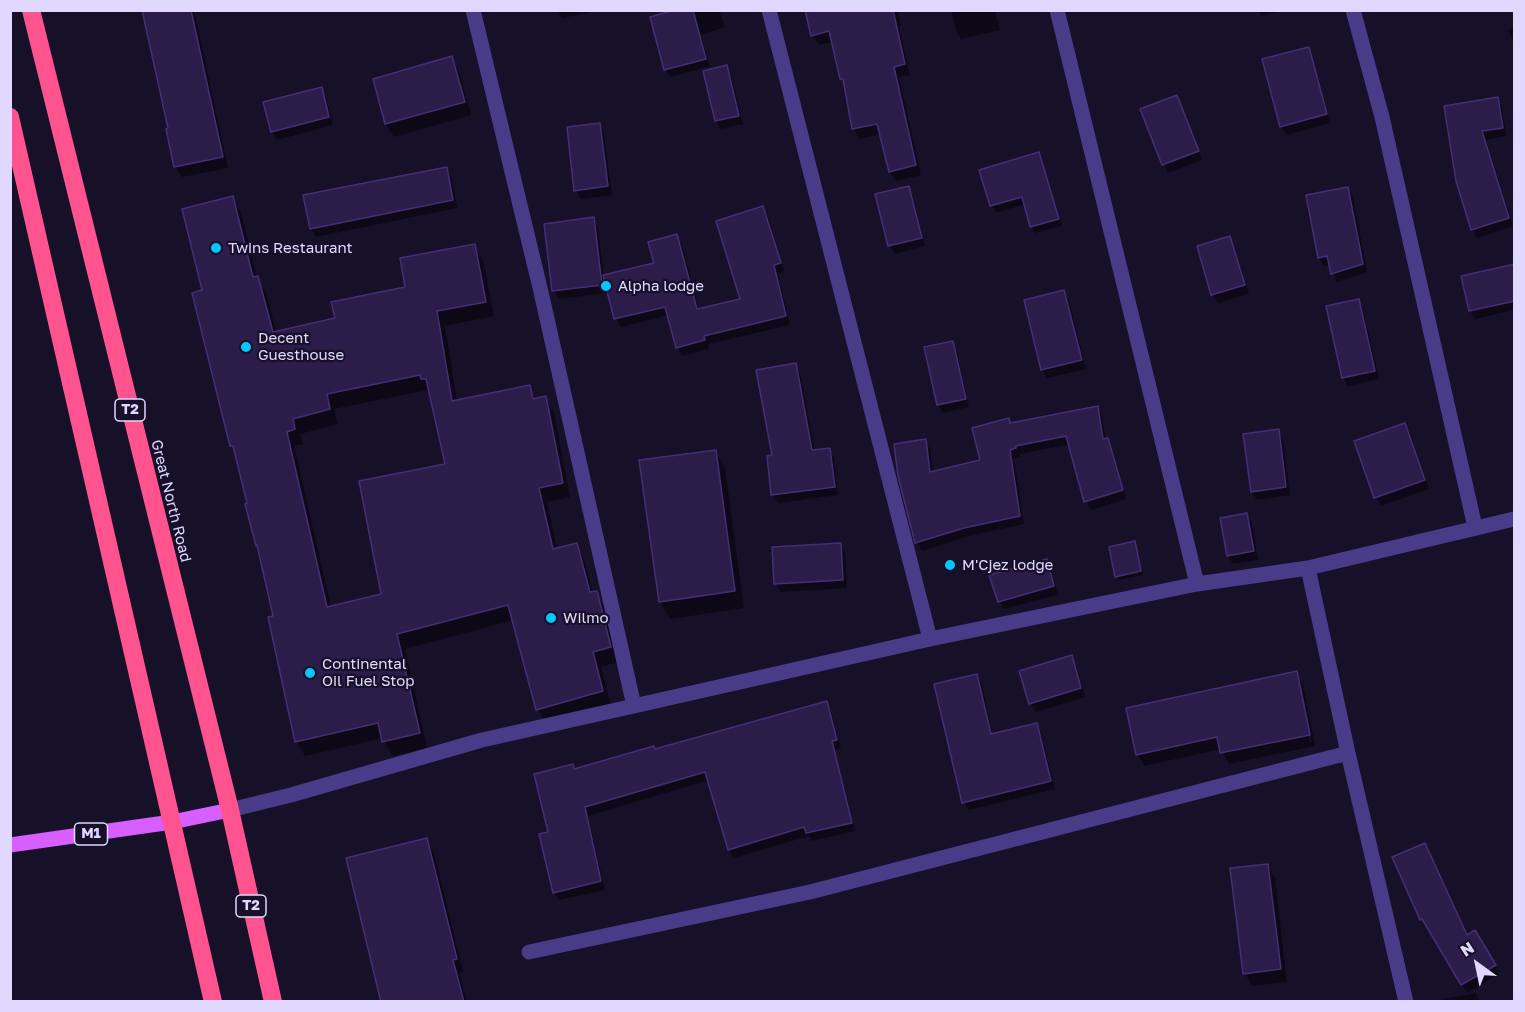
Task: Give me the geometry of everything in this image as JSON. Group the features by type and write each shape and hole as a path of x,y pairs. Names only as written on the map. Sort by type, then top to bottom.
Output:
{"highway":[{"name":"Great North Road","path":"31,10 230,810 273,1002"},
{"path":"10,117 213,1002"}],"main road":[{"name":"M1","path":"10,845 172,822 230,810"}],"street":[{"path":"473,10 541,292 634,706"},
{"path":"770,10 930,639"},
{"path":"1057,10 1197,584"},
{"path":"1353,10 1384,129 1475,527"},
{"path":"230,810 291,795 482,740 930,639 1197,584 1308,568 1515,519"},
{"path":"1308,568 1347,753 1406,1002"},
{"path":"529,952 810,892 1347,753"}],"building":[{"path":"142,10 191,10 223,157 174,167 166,129 168,128"},
{"path":"674,10 693,10 706,59 664,70 650,17"},
{"path":"805,10 893,10 905,64 894,67 916,165 889,172 877,124 852,129 843,79 840,79 829,31 811,36"},
{"path":"1309,47 1327,114 1280,127 1262,59"},
{"path":"452,56 465,102 385,124 373,79"},
{"path":"727,65 739,116 715,121 703,71"},
{"path":"322,87 329,117 271,132 263,102"},
{"path":"1177,95 1199,151 1162,165 1140,109"},
{"path":"1498,97 1503,128 1482,131 1509,218 1471,230 1456,181 1444,106"},
{"path":"600,123 608,186 574,191 567,127"},
{"path":"1039,152 1059,219 1030,227 1022,197 990,206 979,170"},
{"path":"447,167 453,200 310,229 303,195"},
{"path":"909,186 922,238 888,246 875,194"},
{"path":"1348,187 1363,264 1331,274 1327,256 1318,258 1306,195"},
{"path":"233,196 253,277 258,276 273,332 335,318 331,302 405,287 400,258 475,244 486,302 437,311 452,401 530,385 533,399 546,396 563,483 539,488 553,549 577,543 590,592 597,591 611,647 593,652 603,691 536,710 508,605 397,634 420,733 382,742 378,723 295,742 268,617 273,616 257,545 192,293 202,290 182,209","holes":["420,375 421,379 426,379 445,464 359,481 381,594 327,607 287,432 295,429 293,419 330,409 327,394"]},
{"path":"763,206 781,263 774,265 786,316 704,336 705,340 676,348 665,307 614,319 603,275 654,263 648,242 677,234 697,309 740,299 716,221"},
{"path":"594,217 602,285 552,291 544,224"},
{"path":"1230,236 1245,285 1211,295 1197,246"},
{"path":"1515,264 1515,301 1469,311 1461,276"},
{"path":"1064,290 1082,360 1041,370 1024,300"},
{"path":"1359,299 1375,371 1342,378 1326,306"},
{"path":"953,341 966,399 937,405 924,347"},
{"path":"796,363 812,450 830,448 835,487 771,495 767,456 772,455 756,370"},
{"path":"1098,406 1103,439 1108,438 1123,490 1084,502 1066,436 1016,446 1010,450 1020,516 964,528 915,543 898,476 894,444 926,439 930,472 980,460 972,428 1009,418 1010,423"},
{"path":"1405,423 1425,480 1374,498 1354,441"},
{"path":"1279,429 1286,487 1251,492 1243,434"},
{"path":"716,450 735,591 659,602 639,460"},
{"path":"1247,513 1254,551 1227,556 1220,518"},
{"path":"1135,541 1141,571 1115,577 1109,547"},
{"path":"841,543 843,580 774,584 772,547"},
{"path":"1047,559 1054,586 998,602 989,575"},
{"path":"1072,655 1081,688 1029,704 1019,671"},
{"path":"1297,671 1310,735 1220,753 1217,737 1136,755 1126,708"},
{"path":"977,674 991,734 1037,723 1051,781 962,803 934,684"},
{"path":"827,701 837,740 832,741 852,823 806,833 804,827 728,850 705,772 585,807 601,881 553,893 539,834 548,832 534,774 573,764 574,769 654,746 655,749"},
{"path":"427,838 457,959 453,960 464,1002 381,1002 346,858"},
{"path":"1425,843 1467,935 1475,930 1496,965 1461,985 1422,919 1420,920 1392,857"},
{"path":"1268,864 1281,969 1243,974 1230,868"}],"place":[{"name":"Twins Restaurant","path":"216,248"},
{"name":"Alpha lodge","path":"606,286"},
{"name":"Decent Guesthouse","path":"246,347"},
{"name":"M'Cjez lodge","path":"950,565"},
{"name":"Wilmo","path":"551,618"},
{"name":"Continental Oil Fuel Stop","path":"310,673"}]}
